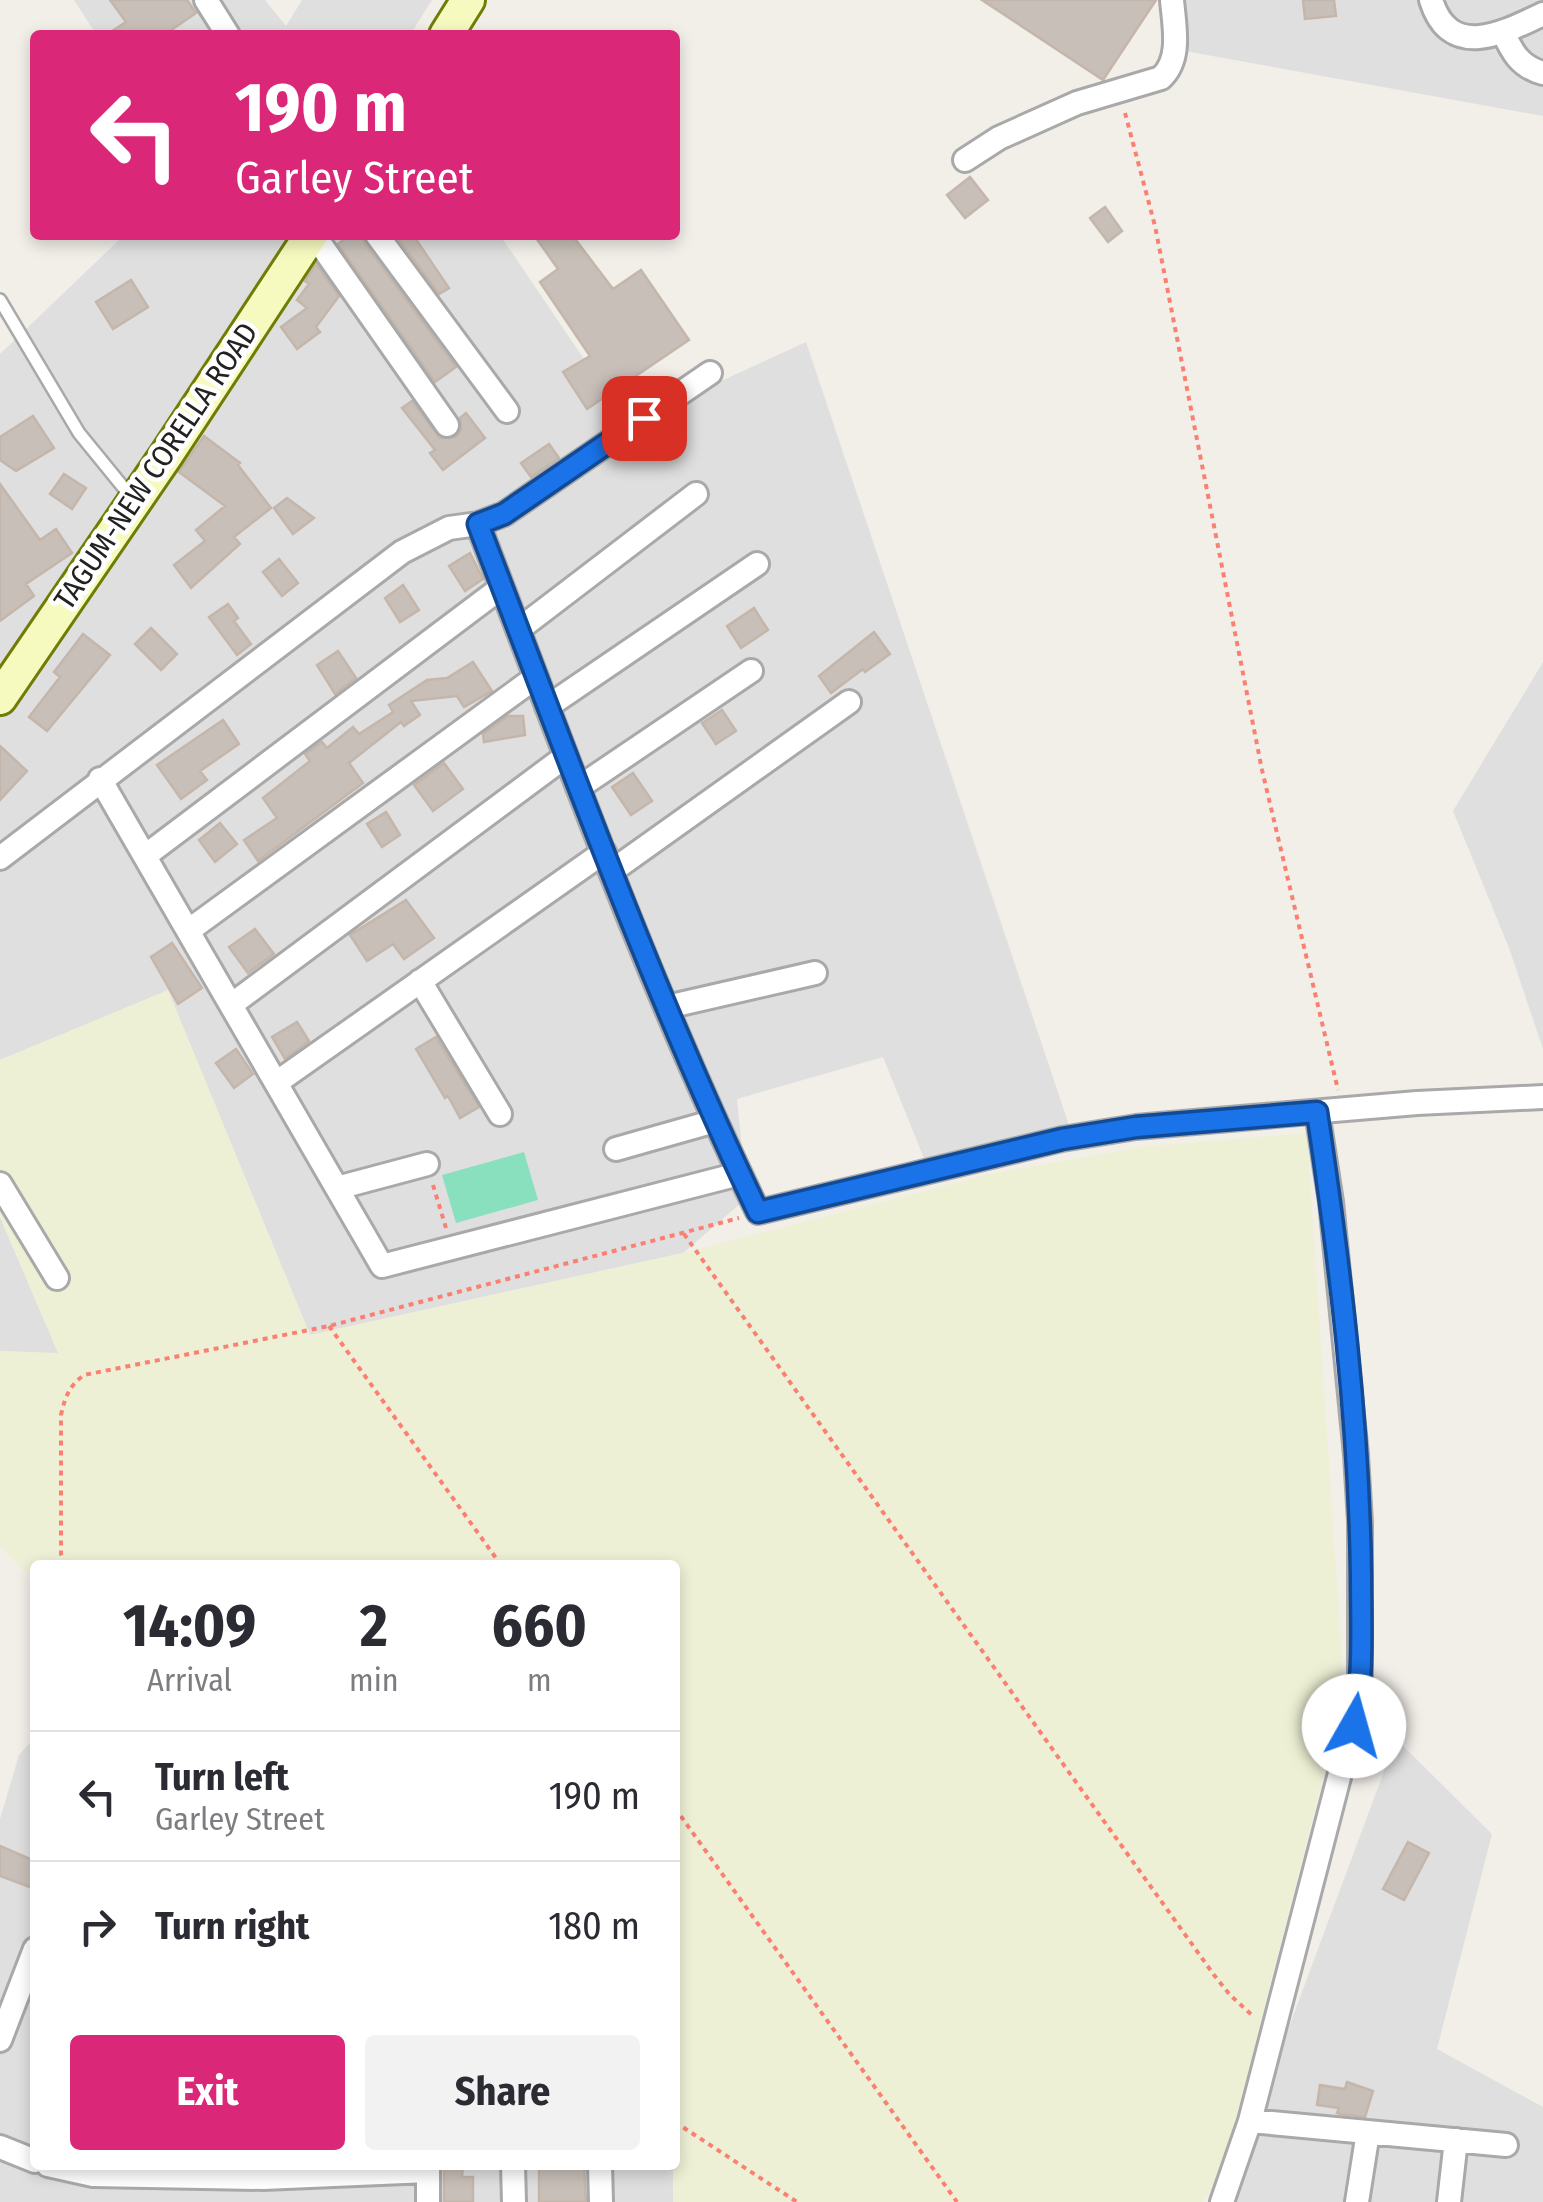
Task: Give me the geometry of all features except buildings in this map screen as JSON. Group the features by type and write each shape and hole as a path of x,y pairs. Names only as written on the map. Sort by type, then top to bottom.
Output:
{"main road":[{"path":"449,30 468,0"},
{"name":"TAGUM-NEW CORELLA ROAD","path":"0,698 310,240"}],"street":[{"path":"206,0 225,30"},
{"path":"964,160 1030,123 1094,96 1152,83 1167,73 1175,41 1172,0"},
{"path":"1431,0 1442,22 1453,33 1467,38 1503,32 1543,14"},
{"path":"1503,32 1517,59 1543,73"},
{"path":"317,240 448,425"},
{"path":"381,240 507,411"},
{"path":"0,858 402,552 448,528 478,524 515,507 710,373"},
{"path":"518,630 696,494"},
{"path":"478,524 608,862 715,1120 758,1212 1062,1139 1136,1127 1343,1109 1543,1098"},
{"path":"548,707 758,564"},
{"path":"144,856 502,587"},
{"path":"578,788 751,672"},
{"path":"188,931 536,677"},
{"path":"276,1083 420,982 849,702"},
{"path":"231,1004 566,756"},
{"path":"100,780 382,1266 740,1174"},
{"path":"667,1006 815,973"},
{"path":"420,982 500,1114"},
{"path":"1222,2202 1250,2121 1360,1696 1356,1456 1331,1202 1317,1112"},
{"path":"616,1149 715,1120"},
{"path":"337,1188 426,1164"},
{"path":"0,1184 57,1278"},
{"path":"0,2040 30,1961"},
{"path":"1250,2121 1506,2145"},
{"path":"1357,2202 1368,2132"},
{"path":"1448,2202 1456,2140"},
{"path":"0,2147 30,2159"},
{"path":"70,2170 93,2175 141,2170 306,2170"},
{"path":"428,2170 428,2202"},
{"path":"513,2170 514,2202"},
{"path":"600,2170 601,2202"},
{"path":"262,2202 263,2171"}],"lane":[{"path":"0,300 79,433 108,474 134,501"}],"path":[{"path":"1125,88 1125,114 1155,226 1262,770 1343,1109"},
{"path":"426,1164 452,1247"},
{"path":"63,1560 61,1415 73,1383 97,1370 329,1326 758,1212"},
{"path":"684,1234 1214,1974 1230,1995 1274,2031"},
{"path":"329,1326 496,1560"},
{"path":"680,1815 958,2202"},
{"path":"680,2125 797,2202"}],"shaded area":[{"path":"74,0 265,0 286,26 302,0 432,0 413,30 93,30"},
{"path":"1167,0 1543,0 1543,116 1168,48"},
{"path":"119,240 503,240 628,424 806,342 1076,1146 932,1178 883,1057 737,1099 747,1198 683,1253 310,1335 168,991 0,1060 0,354"},
{"path":"1543,662 1543,1049 1509,948 1453,811"},
{"path":"0,1217 59,1354 0,1351"},
{"path":"1396,1739 1492,1834 1437,2049 1543,2107 1543,2202 1224,2202"},
{"path":"30,1743 30,2170 674,2170 673,2202 0,2202 0,1819 19,1755"}],"green space":[{"path":"168,990 310,1335 683,1253 998,1172 1148,1146 1307,1133 1342,1659 1336,1725 1232,2135 1215,2185 1202,2202 673,2202 673,2170 680,2170 680,1560 30,1560 30,1577 0,1546 0,1351 58,1353 0,1217 0,1060"},
{"path":"524,1152 538,1200 456,1223 442,1175"}],"route":[{"path":"644,418 504,514 478,524 690,1064 758,1212 1062,1139 1136,1127 1317,1112 1343,1314 1360,1522 1360,1696 1354,1726"}]}
